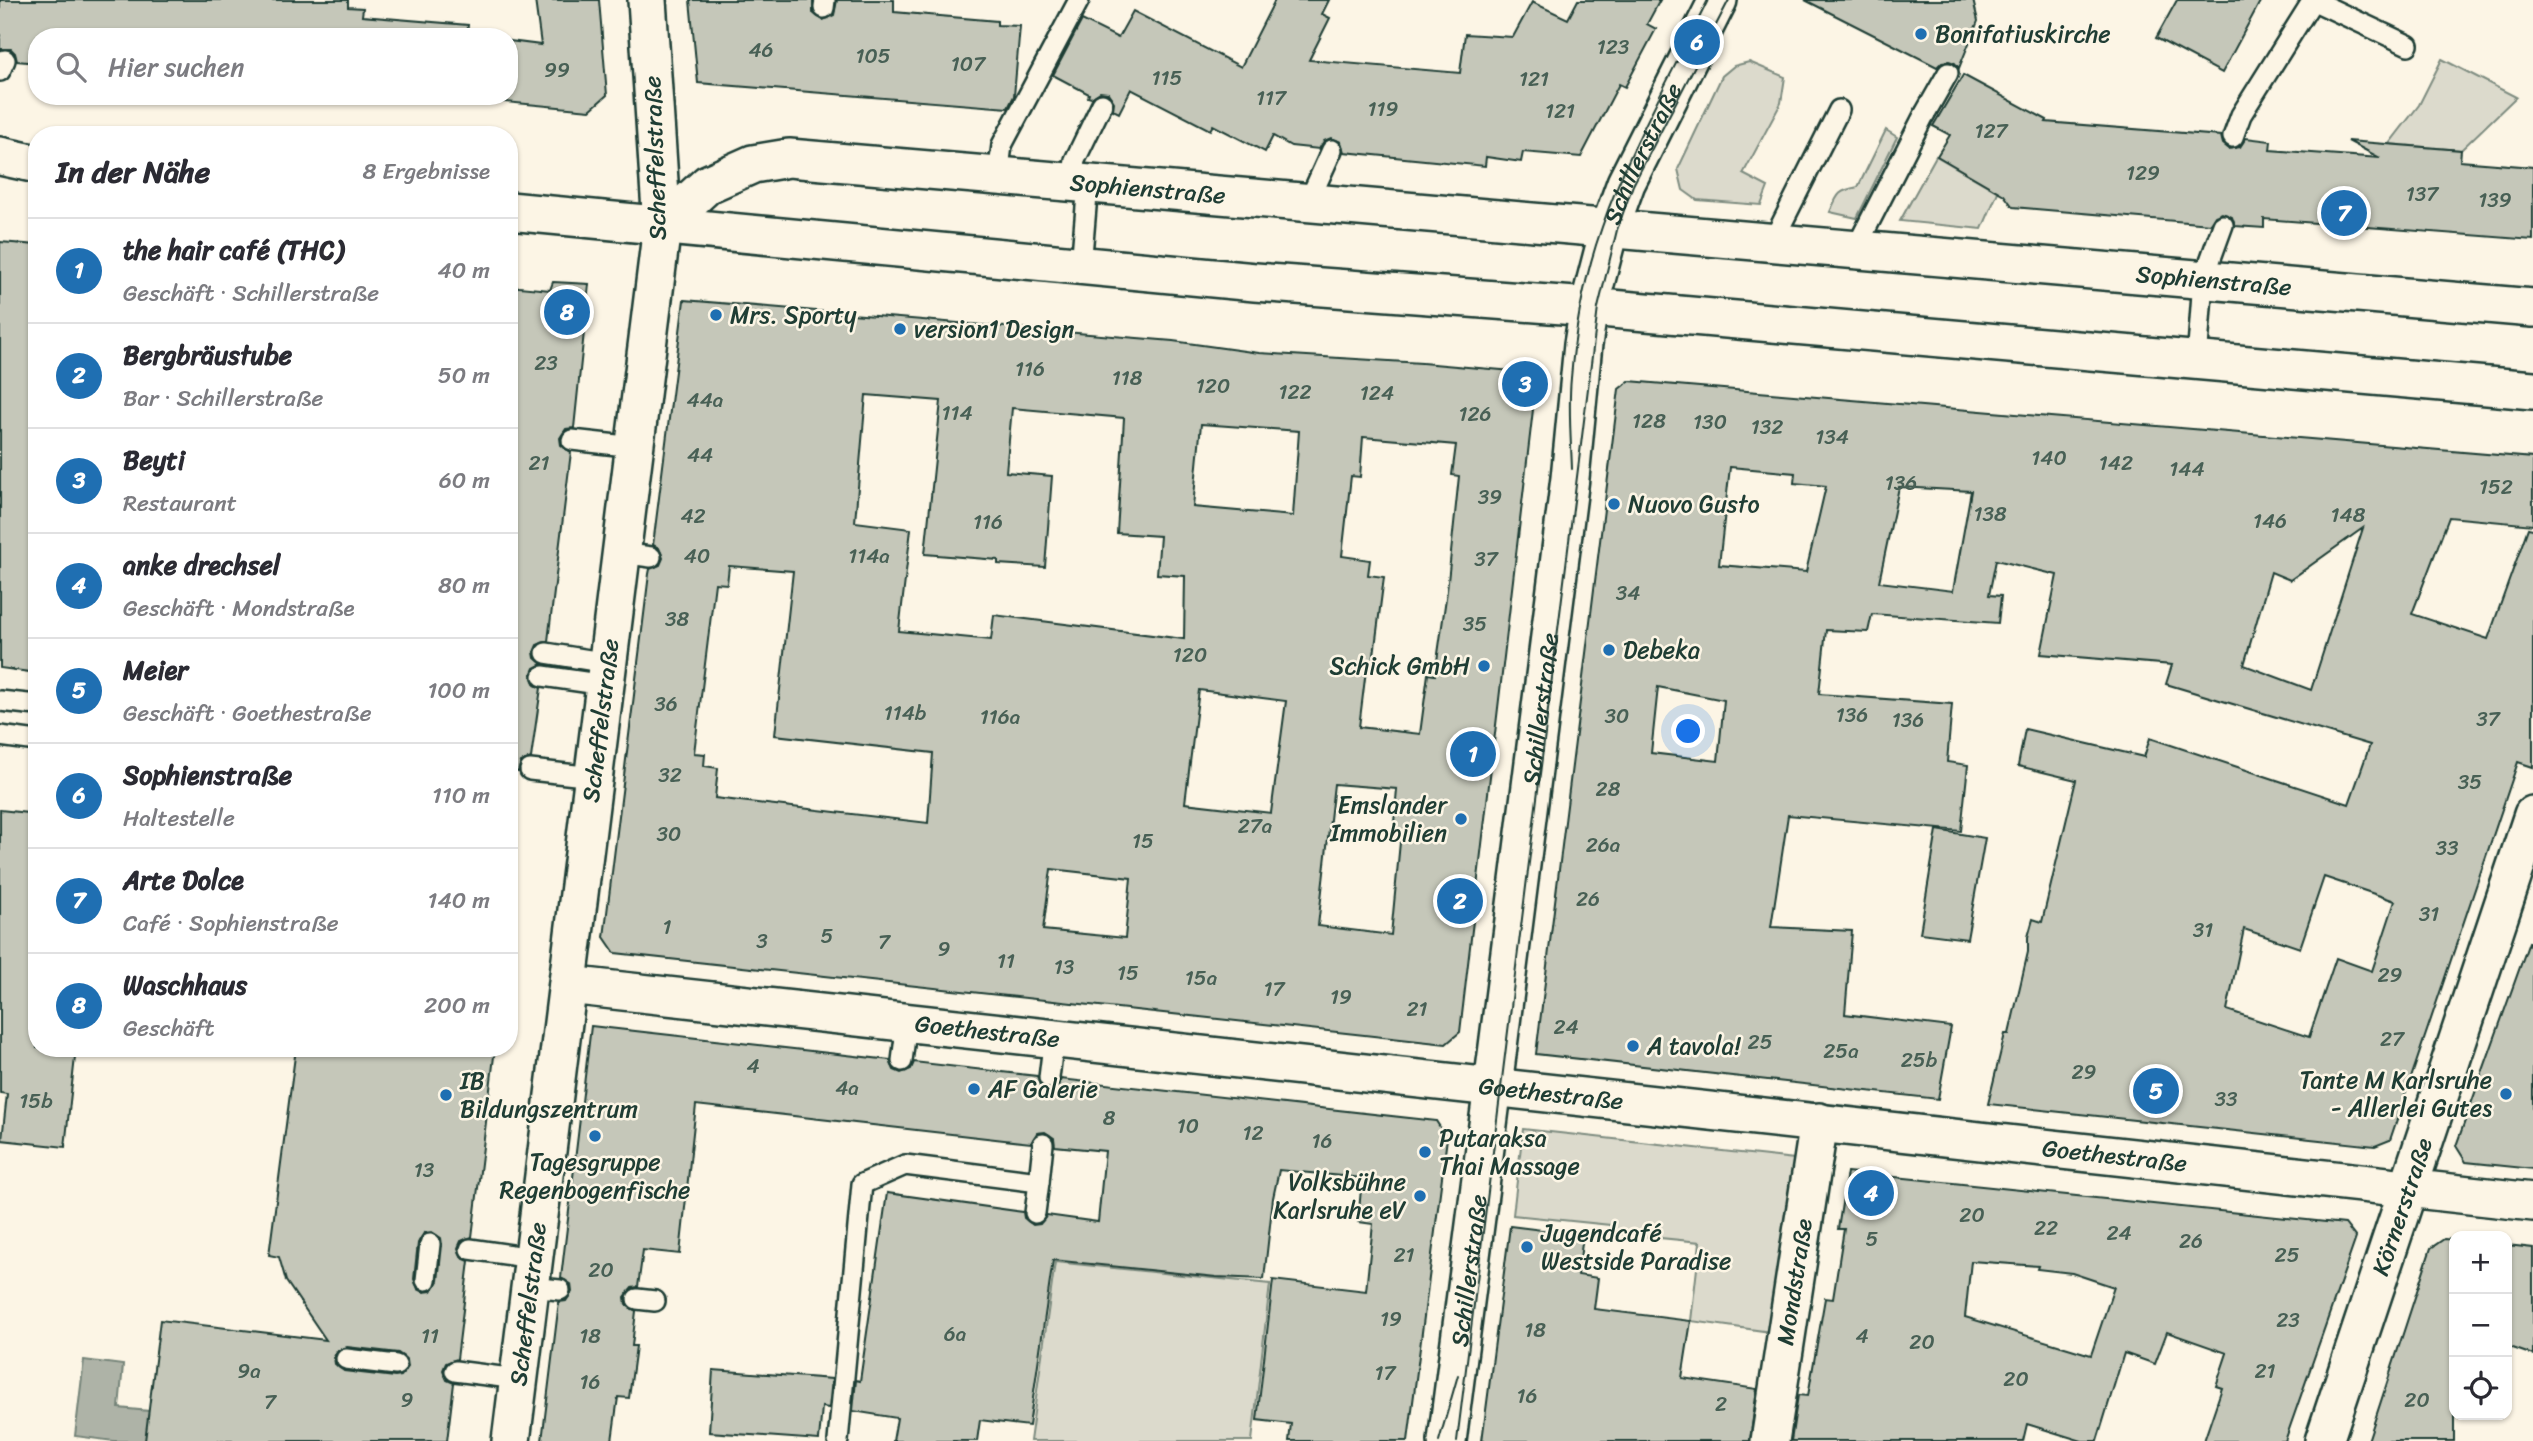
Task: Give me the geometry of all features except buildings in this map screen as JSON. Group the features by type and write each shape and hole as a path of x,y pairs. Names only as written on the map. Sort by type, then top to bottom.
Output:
{"street":[{"name":"Scheffelstraße","path":"511,1441 518,1379 541,1278 568,985 606,674 636,555 635,447 662,226 647,0"},
{"name":"Schillerstraße","path":"1447,1441 1589,307 1609,230 1626,183 1718,0"},
{"path":"0,156 28,162"},
{"name":"Sophienstraße","path":"662,226 708,184 753,164 789,158 2533,308"},
{"path":"518,212 1081,267 1589,307 2533,390"},
{"name":"Körnerstraße","path":"2324,1441 2533,815"},
{"name":"Goethestraße","path":"568,985 2533,1202"},
{"name":"Mondstraße","path":"1770,1441 1819,1122"}],"lane":[{"path":"998,176 1002,145 1079,0"},
{"path":"2233,137 2241,116 2313,0 2408,45"},
{"path":"1856,250 1948,73"},
{"path":"1081,267 1080,183 1075,160 1102,104"},
{"path":"1772,243 1839,110"},
{"path":"1308,203 1332,150"},
{"path":"2197,361 2203,280 2223,225"},
{"path":"572,440 635,447"},
{"path":"546,653 606,674"},
{"path":"543,676 606,674"},
{"path":"0,701 28,704"},
{"path":"0,736 28,740"},
{"path":"530,770 593,778"},
{"path":"902,1060 907,1022"},
{"path":"1049,1078 1054,1037"},
{"path":"1035,1213 1043,1144"},
{"path":"838,1441 862,1184 905,1165 1039,1182"},
{"path":"426,1280 430,1244"},
{"path":"470,1249 541,1278"},
{"path":"346,1359 396,1364"},
{"path":"455,1371 518,1379"}],"shaded area":[{"path":"2442,59 2516,97 2461,150 2389,144 2419,105"},
{"path":"1749,62 1785,77 1781,103 1743,174 1768,187 1761,205 1697,200 1683,190 1678,169 1722,76 1734,66"},
{"path":"1886,130 1897,137 1857,218 1830,212 1840,194 1858,187"},
{"path":"1936,156 1998,192 1982,229 1900,221"},
{"path":"1523,1129 1794,1159 1771,1332 1691,1321 1700,1242 1610,1233 1610,1225 1513,1215"},
{"path":"1055,1262 1270,1284 1252,1441 1030,1441"},
{"path":"84,1360 123,1365 119,1408 159,1412 156,1441 114,1441 75,1436"}],"tram line":[{"path":"1572,469 1571,378 1578,321 1591,264 1602,227 1625,169 1708,0"},
{"path":"1457,1441 1598,308 1617,230 1633,185 1729,0"},
{"path":"1439,1441 1458,1375"}],"place":[{"name":"Bonifatiuskirche","path":"1921,34"},
{"name":"Sophienstraße","path":"1697,42"},
{"name":"Arte Dolce","path":"2344,213"},
{"name":"Waschhaus","path":"567,312"},
{"name":"Mrs. Sporty","path":"716,315"},
{"name":"version1 Design","path":"900,329"},
{"name":"Beyti","path":"1525,384"},
{"name":"Nuovo Gusto","path":"1614,504"},
{"name":"Debeka","path":"1609,650"},
{"name":"Schick GmbH","path":"1484,666"},
{"name":"the hair café (THC)","path":"1473,754"},
{"name":"Emslander Immobilien","path":"1461,819"},
{"name":"Bergbräustube","path":"1460,901"},
{"name":"A tavola!","path":"1633,1046"},
{"name":"AF Galerie","path":"974,1089"},
{"name":"Meier","path":"2156,1091"},
{"name":"Tante M Karlsruhe - Allerlei Gutes","path":"2506,1094"},
{"name":"IB Bildungszentrum","path":"446,1095"},
{"name":"Tagesgruppe Regenbogenfische","path":"595,1136"},
{"name":"Putaraksa Thai Massage","path":"1425,1152"},
{"name":"anke drechsel","path":"1871,1193"},
{"name":"Volksbühne Karlsruhe eV","path":"1420,1196"},
{"name":"Jugendcafé Westside Paradise","path":"1527,1247"}]}
